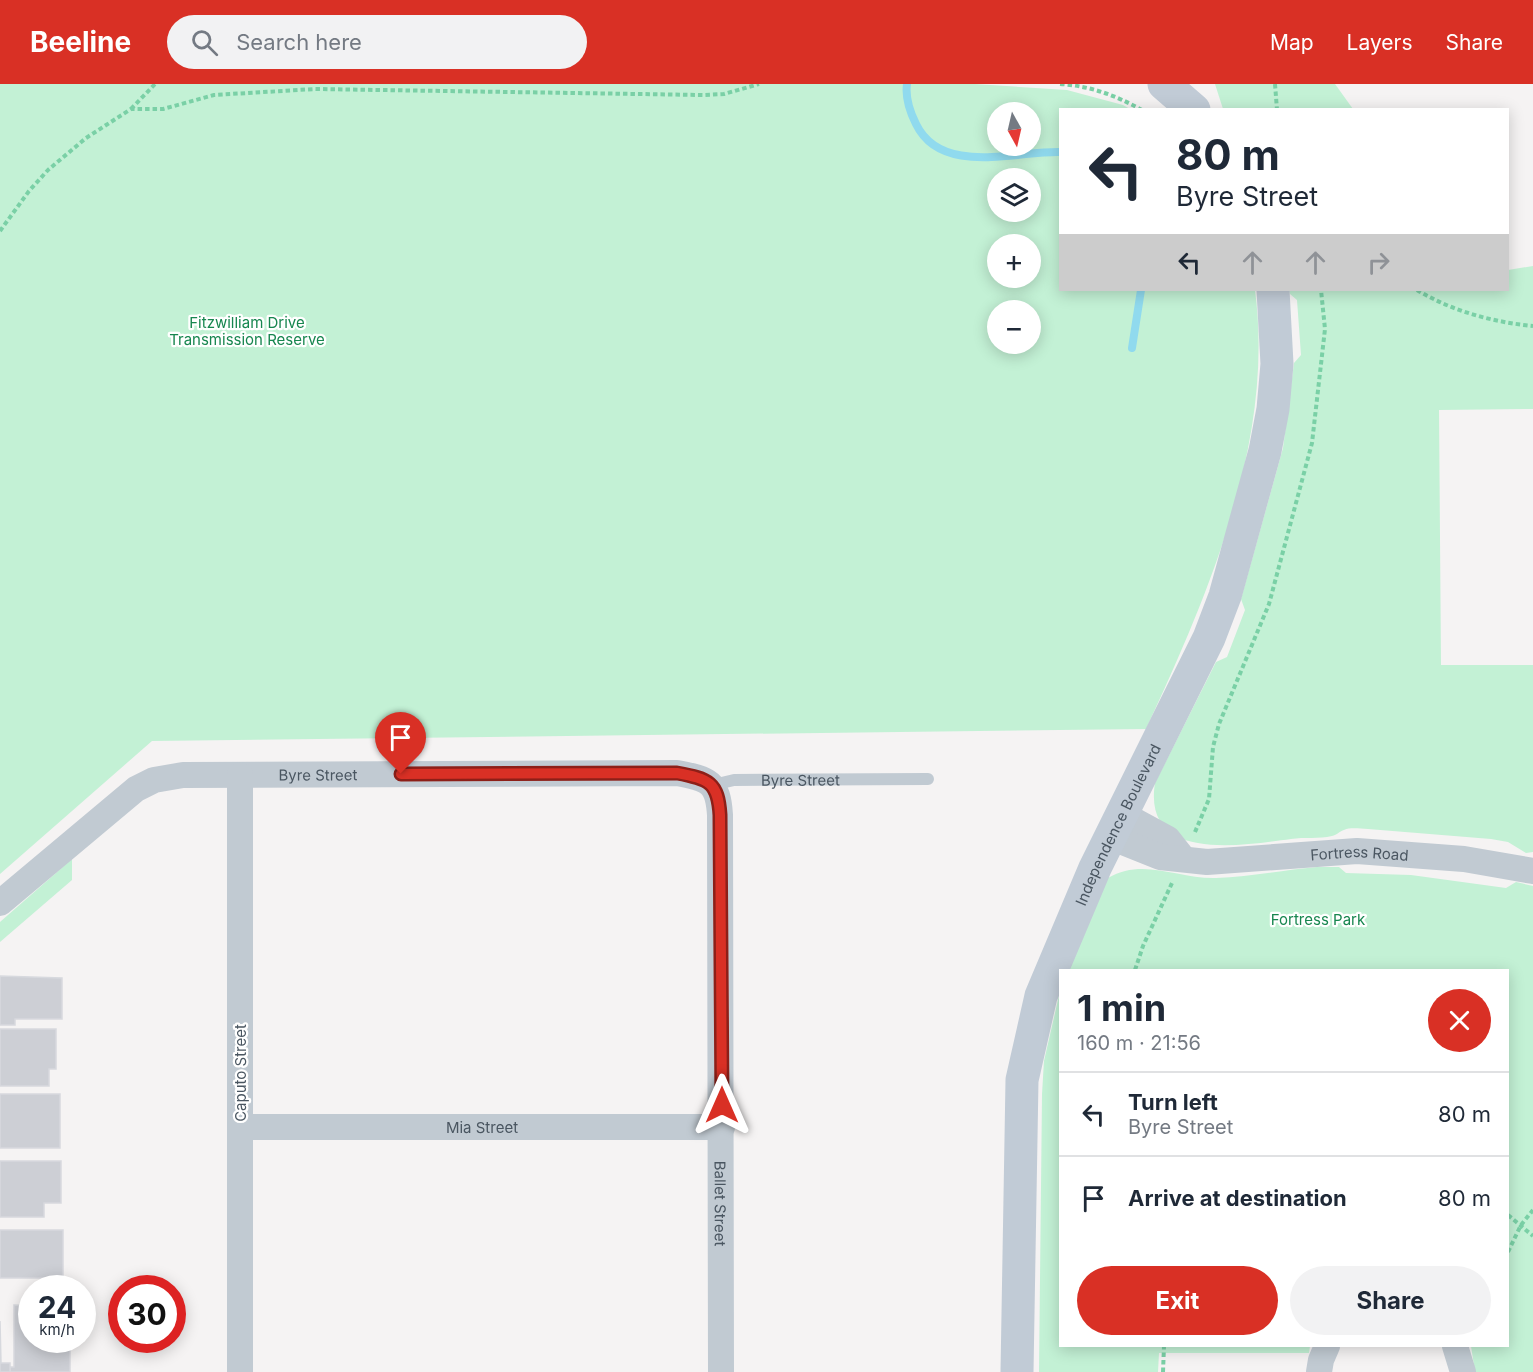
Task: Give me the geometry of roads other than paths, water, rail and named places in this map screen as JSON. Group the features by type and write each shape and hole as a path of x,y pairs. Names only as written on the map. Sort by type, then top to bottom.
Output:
{"street":[{"path":"1164,84 1192,108"},
{"path":"1202,84 1208,108"},
{"name":"Independence Boulevard","path":"1017,1372 1022,1080 1029,1038 1041,996 1116,825 1209,638 1225,596 1251,507 1273,409 1277,364 1273,291"},
{"name":"Byre Street","path":"0,903 136,789 154,780 183,775 677,773 696,776 713,785"},
{"name":"Caputo Street","path":"240,775 240,1372"},
{"name":"Ballet Street","path":"713,785 718,793 720,815 721,1372"},
{"name":"Fortress Road","path":"1116,825 1168,839 1183,858 1207,862 1357,851 1464,859 1533,871"},
{"name":"Mia Street","path":"240,1127 722,1127"},
{"path":"1320,1372 1321,1360 1327,1347"},
{"path":"1455,1347 1463,1372"}],"lane":[{"name":"Byre Street","path":"713,785 734,780 928,779"}],"waterway":[{"path":"907,84 908,105 916,124 928,140 943,150 980,157 1059,152"},
{"path":"1132,348 1141,291"}],"park label":[{"name":"Fitzwilliam Drive Transmission Reserve","path":"247,330"},
{"name":"Fortress Park","path":"1318,919"}]}
